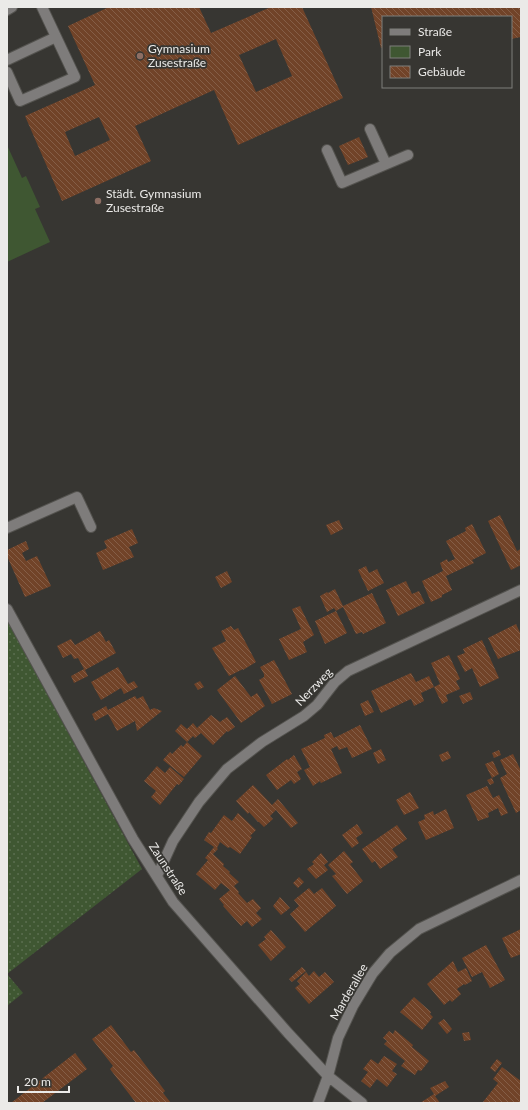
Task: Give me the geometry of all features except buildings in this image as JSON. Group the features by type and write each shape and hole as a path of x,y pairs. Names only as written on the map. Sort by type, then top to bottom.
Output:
{"street":[{"path":"7,10 12,7"},
{"path":"7,72 20,101 75,77 42,7"},
{"path":"7,60 56,37"},
{"path":"370,129 386,164"},
{"path":"327,150 342,183 408,155"},
{"path":"7,528 77,497 91,527"},
{"name":"Nerzweg","path":"157,876 177,834 199,802 227,769 262,742 304,716 317,705 335,682 348,671 521,590"},
{"name":"Zaunstraße","path":"7,608 133,839 173,902 288,1034 328,1076 362,1103"},
{"name":"Marderallee","path":"318,1103 328,1076 338,1038 353,1006 373,973 390,953 419,929 521,880"}],"green space":[{"path":"7,145 22,178 26,176 40,207 35,209 50,242 7,262"},
{"path":"7,620 142,869 7,974"},
{"path":"7,974 23,993 7,1006"}],"place":[{"name":"Gymnasium Zusestraße","path":"140,56"},
{"name":"Städt. Gymnasium Zusestraße","path":"98,201"}]}
